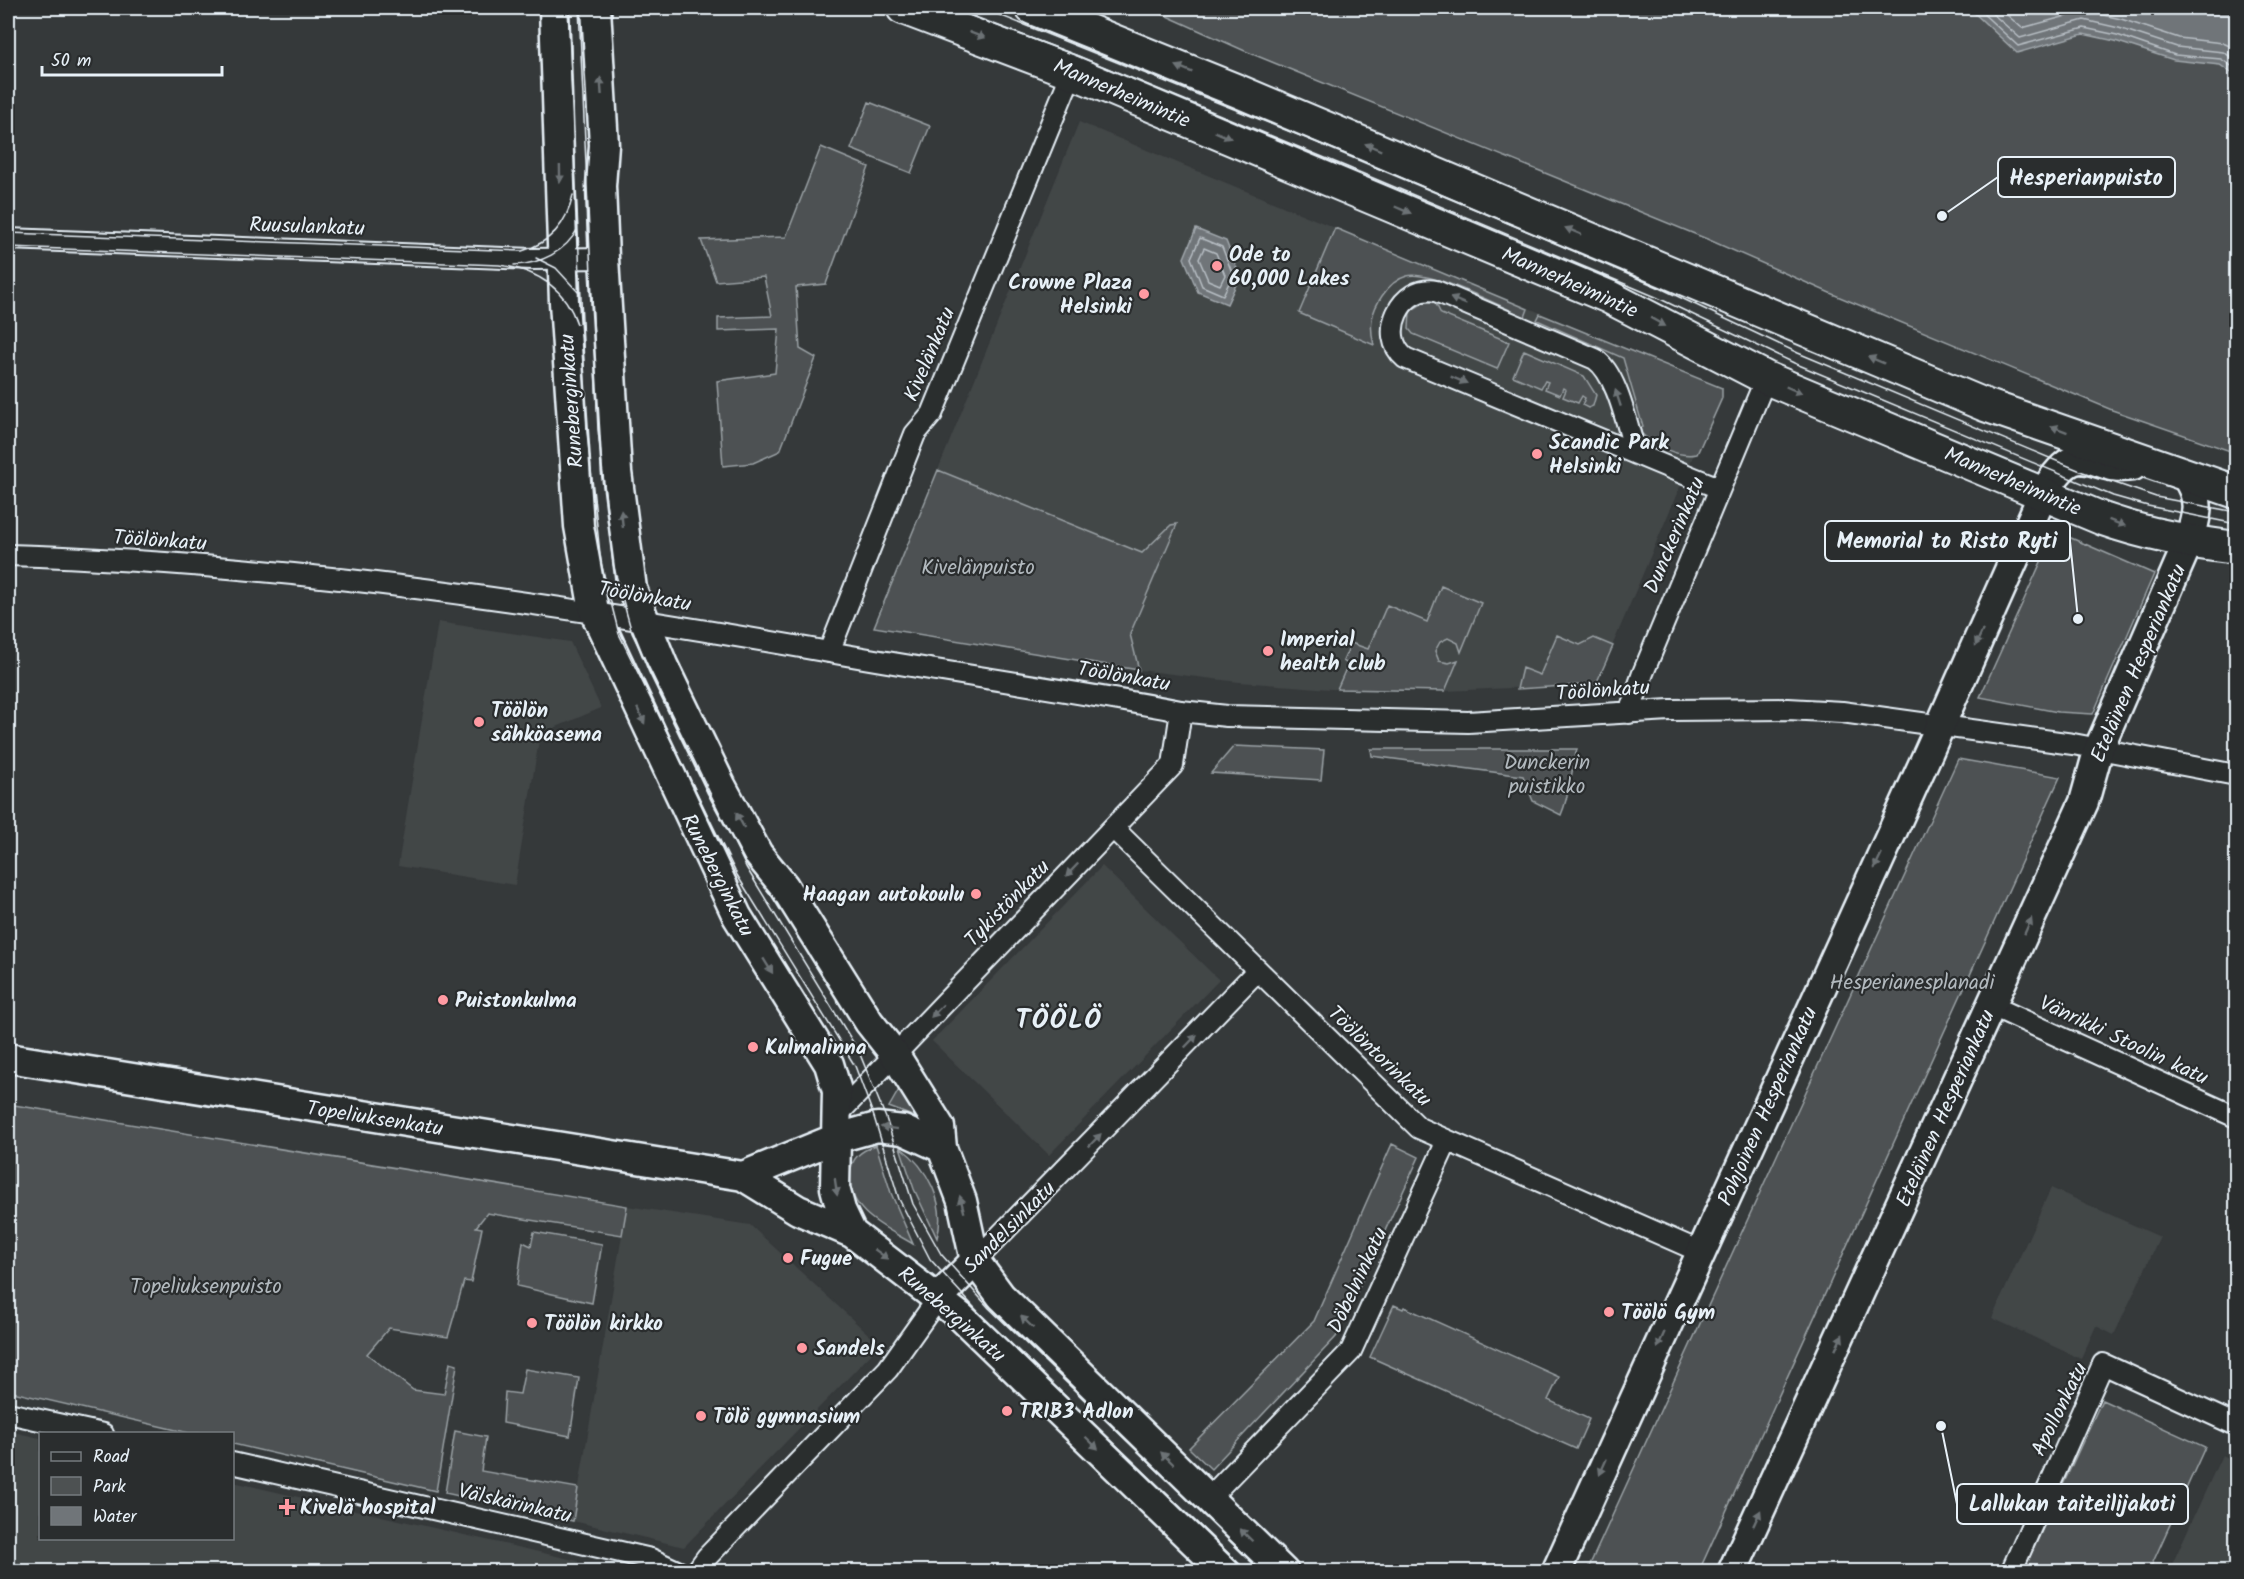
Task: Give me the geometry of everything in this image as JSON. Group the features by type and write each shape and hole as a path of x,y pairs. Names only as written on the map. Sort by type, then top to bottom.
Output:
{"main road":[{"name":"Runeberginkatu","path":"554,8 562,260 579,526 594,611 737,916 829,1064 837,1091 835,1188 841,1210 852,1233 939,1298 1225,1572"},
{"name":"Runeberginkatu","path":"596,8 604,145 601,186 604,258 617,472 630,577 643,621 722,787 758,854 784,886 869,1022 894,1055 940,1127 942,1148 962,1200 975,1262 1001,1296 1284,1572"},
{"name":"Mannerheimintie","path":"903,8 1072,72 1609,297 1766,378 2043,494 2124,526 2188,543 2236,548"},
{"path":"1032,8 1239,91 1985,405 2236,492"},
{"name":"Pohjoinen Hesperiankatu","path":"1556,1572 2043,494 2066,465 2078,459 2100,461 2120,468 2153,463"},
{"name":"Eteläinen Hesperiankatu","path":"1732,1572 2084,802 2099,748 2188,543 2199,506 2196,492 2185,475"},
{"name":"Topeliuksenkatu","path":"8,1058 743,1176 798,1210 852,1233"},
{"name":"Topeliuksenkatu","path":"743,1176 786,1161 836,1127 866,1129 888,1127 903,1130 942,1148"},
{"name":"Sandelsinkatu","path":"939,1298 975,1262"}],"street":[{"name":"Kivelänkatu","path":"829,652 915,434 932,414 1072,72"},
{"name":"Ruusulankatu","path":"8,239 562,260 604,258"},
{"path":"1636,454 1611,377 1604,365 1595,359 1436,291 1420,291 1401,305 1394,322 1393,334 1396,346 1405,358 1636,454 1719,488"},
{"name":"Dunckerinkatu","path":"1629,713 1647,663 1766,378"},
{"name":"Töölönkatu","path":"8,555 357,579 594,611 1181,711 1227,716 1468,722 1629,713 1788,709 1881,716 1939,724 2099,748 2236,775"},
{"name":"Tykistönkatu","path":"836,1127 894,1055 1173,765 1181,711"},
{"name":"Töölöntorinkatu","path":"1113,828 1419,1128 1701,1252"},
{"name":"Sandelsinkatu","path":"975,1262 1258,970"},
{"name":"Vänrikki Stoolin katu","path":"1992,1006 2236,1117"},
{"name":"Döbelninkatu","path":"1209,1499 1351,1351 1447,1141"},
{"name":"Sandelsinkatu","path":"696,1572 707,1557 888,1369 939,1298"},
{"name":"Apollonkatu","path":"2011,1572 2103,1365 2236,1425"},
{"path":"8,1413 94,1432"},
{"name":"Välskärinkatu","path":"234,1463 651,1559 679,1572"}],"shaded area":[{"path":"1079,122 1722,388 1596,684 1445,691 1330,689 1239,682 1139,670 1130,634 1177,525 1171,525 1142,553 938,470"},
{"path":"438,622 570,642 601,708 540,734 515,885 398,866"},
{"path":"1102,866 1219,980 1049,1155 932,1041"},
{"path":"2051,1188 2160,1237 2114,1335 2096,1326 2081,1359 1992,1318"},
{"name":"Tölö gymnasium","path":"627,1206 750,1225 880,1345 684,1547 573,1521"},
{"name":"Kivelä hospital","path":"8,1431 39,1438 39,1540 234,1540 234,1482 578,1561 576,1571 8,1571"},
{"path":"2222,1455 2236,1461 2236,1571 2169,1571"}],"green space":[{"path":"1149,8 2166,8 2236,22 2236,453 2112,410 1830,293 1707,239 1245,51"},
{"path":"869,102 930,126 911,173 851,149"},
{"path":"821,147 869,167 826,284 796,287 800,349 816,358 780,451 753,463 723,466 717,381 775,373 779,329 718,331 718,318 772,316 764,277 716,281 701,240 786,237"},
{"path":"1335,228 1528,309 1525,317 1448,283 1418,276 1399,279 1382,296 1372,319 1374,345 1299,313"},
{"path":"1425,302 1435,302 1441,314 1509,342 1497,369 1413,334 1409,329 1410,311"},
{"path":"1540,314 1722,388 1722,398 1697,454 1682,454 1667,450 1641,433 1638,429 1643,427 1623,358 1537,320"},
{"path":"1524,350 1584,376 1596,395 1593,406 1588,408 1582,405 1585,398 1582,396 1578,403 1563,397 1566,390 1563,388 1560,395 1545,389 1548,382 1545,381 1541,388 1513,376"},
{"name":"Kivelänpuisto","path":"938,470 1142,553 1171,525 1177,524 1130,634 1139,670 874,627"},
{"path":"2055,531 2154,574 2093,714 2058,712 1980,697"},
{"path":"1441,586 1481,603 1461,652 1458,643 1448,638 1440,642 1435,651 1439,661 1449,663 1458,660 1445,691 1337,689 1348,664 1343,661 1351,643 1368,649 1387,605 1427,622"},
{"path":"1557,635 1580,645 1594,638 1613,646 1596,684 1517,689 1522,668 1540,675"},
{"path":"1234,746 1324,750 1321,780 1211,773"},
{"name":"Dunckerin puistikko","path":"1371,749 1577,749 1561,815 1533,801 1523,776 1372,756"},
{"name":"Hesperianesplanadi","path":"1958,759 2060,777 1699,1571 1587,1571"},
{"path":"904,1081 920,1119 889,1107"},
{"name":"Topeliuksenpuisto","path":"8,1104 627,1206 622,1235 487,1213 476,1227 482,1228 471,1282 464,1281 448,1337 389,1328 367,1354 413,1390 444,1394 450,1363 457,1365 436,1491 234,1444 234,1432 185,1432 8,1391"},
{"path":"1392,1144 1419,1157 1336,1337 1211,1469 1189,1448 1314,1321"},
{"path":"876,1145 891,1193 913,1244 880,1225 862,1209 855,1199 851,1188 852,1164 861,1152"},
{"path":"900,1147 919,1165 937,1199 939,1225 937,1238 914,1189"},
{"path":"534,1232 602,1244 592,1303 517,1286 523,1242 531,1246"},
{"path":"1394,1305 1403,1309 1404,1307 1559,1377 1548,1400 1589,1419 1576,1449 1370,1357"},
{"path":"525,1369 579,1378 570,1436 503,1423 505,1392 520,1394"},
{"path":"2102,1400 2205,1447 2149,1571 2044,1571 2027,1563"},
{"path":"455,1431 486,1437 481,1471 578,1488 573,1521 445,1493"}],"water":[{"path":"1969,8 2236,8 2236,76 2220,65 2174,60 2115,41 2083,34 2017,53"},
{"path":"1196,229 1226,241 1240,276 1227,304 1198,292 1184,258"}],"tram line":[{"path":"568,8 587,432 601,563 619,634 737,875 855,1066 874,1117 899,1199 930,1259 982,1316 1248,1572"},
{"path":"579,8 598,430 613,564 632,633 746,867 859,1052 886,1118 913,1204 941,1254 989,1308 1263,1572"},
{"path":"950,8 1078,56 1347,167 1656,297 1794,363 2113,496 2148,506 2236,524"},
{"path":"982,8 1353,157 1660,288 1798,353 2083,472 2156,497 2236,512"},
{"path":"8,233 522,251 541,243 556,231 562,223 573,195"},
{"path":"514,265 533,262 551,255 567,244 578,228"},
{"path":"8,247 499,265 525,271 547,282 565,300 577,324"},
{"path":"536,258 556,268 579,293"}],"place":[{"name":"Hesperianpuisto","path":"1942,216"},
{"name":"Ode to 60,000 Lakes","path":"1217,266"},
{"name":"Crowne Plaza Helsinki","path":"1144,294"},
{"name":"Scandic Park Helsinki","path":"1537,454"},
{"name":"Memorial to Risto Ryti","path":"2078,619"},
{"name":"Imperial health club","path":"1268,651"},
{"name":"Töölön sähköasema","path":"479,722"},
{"name":"Haagan autokoulu","path":"976,894"},
{"name":"Puistonkulma","path":"443,1000"},
{"name":"Kulmalinna","path":"753,1047"},
{"name":"Fugue","path":"788,1258"},
{"name":"Töölö Gym","path":"1609,1312"},
{"name":"Töölön kirkko","path":"532,1323"},
{"name":"Sandels","path":"802,1348"},
{"name":"TRIB3 Adlon","path":"1007,1411"},
{"name":"Tölö gymnasium","path":"701,1416"},
{"name":"Lallukan taiteilijakoti","path":"1941,1426"},
{"name":"Kivelä hospital","path":"287,1507"}],"district":[{"name":"TÖÖLÖ","path":"1059,1019"}]}
